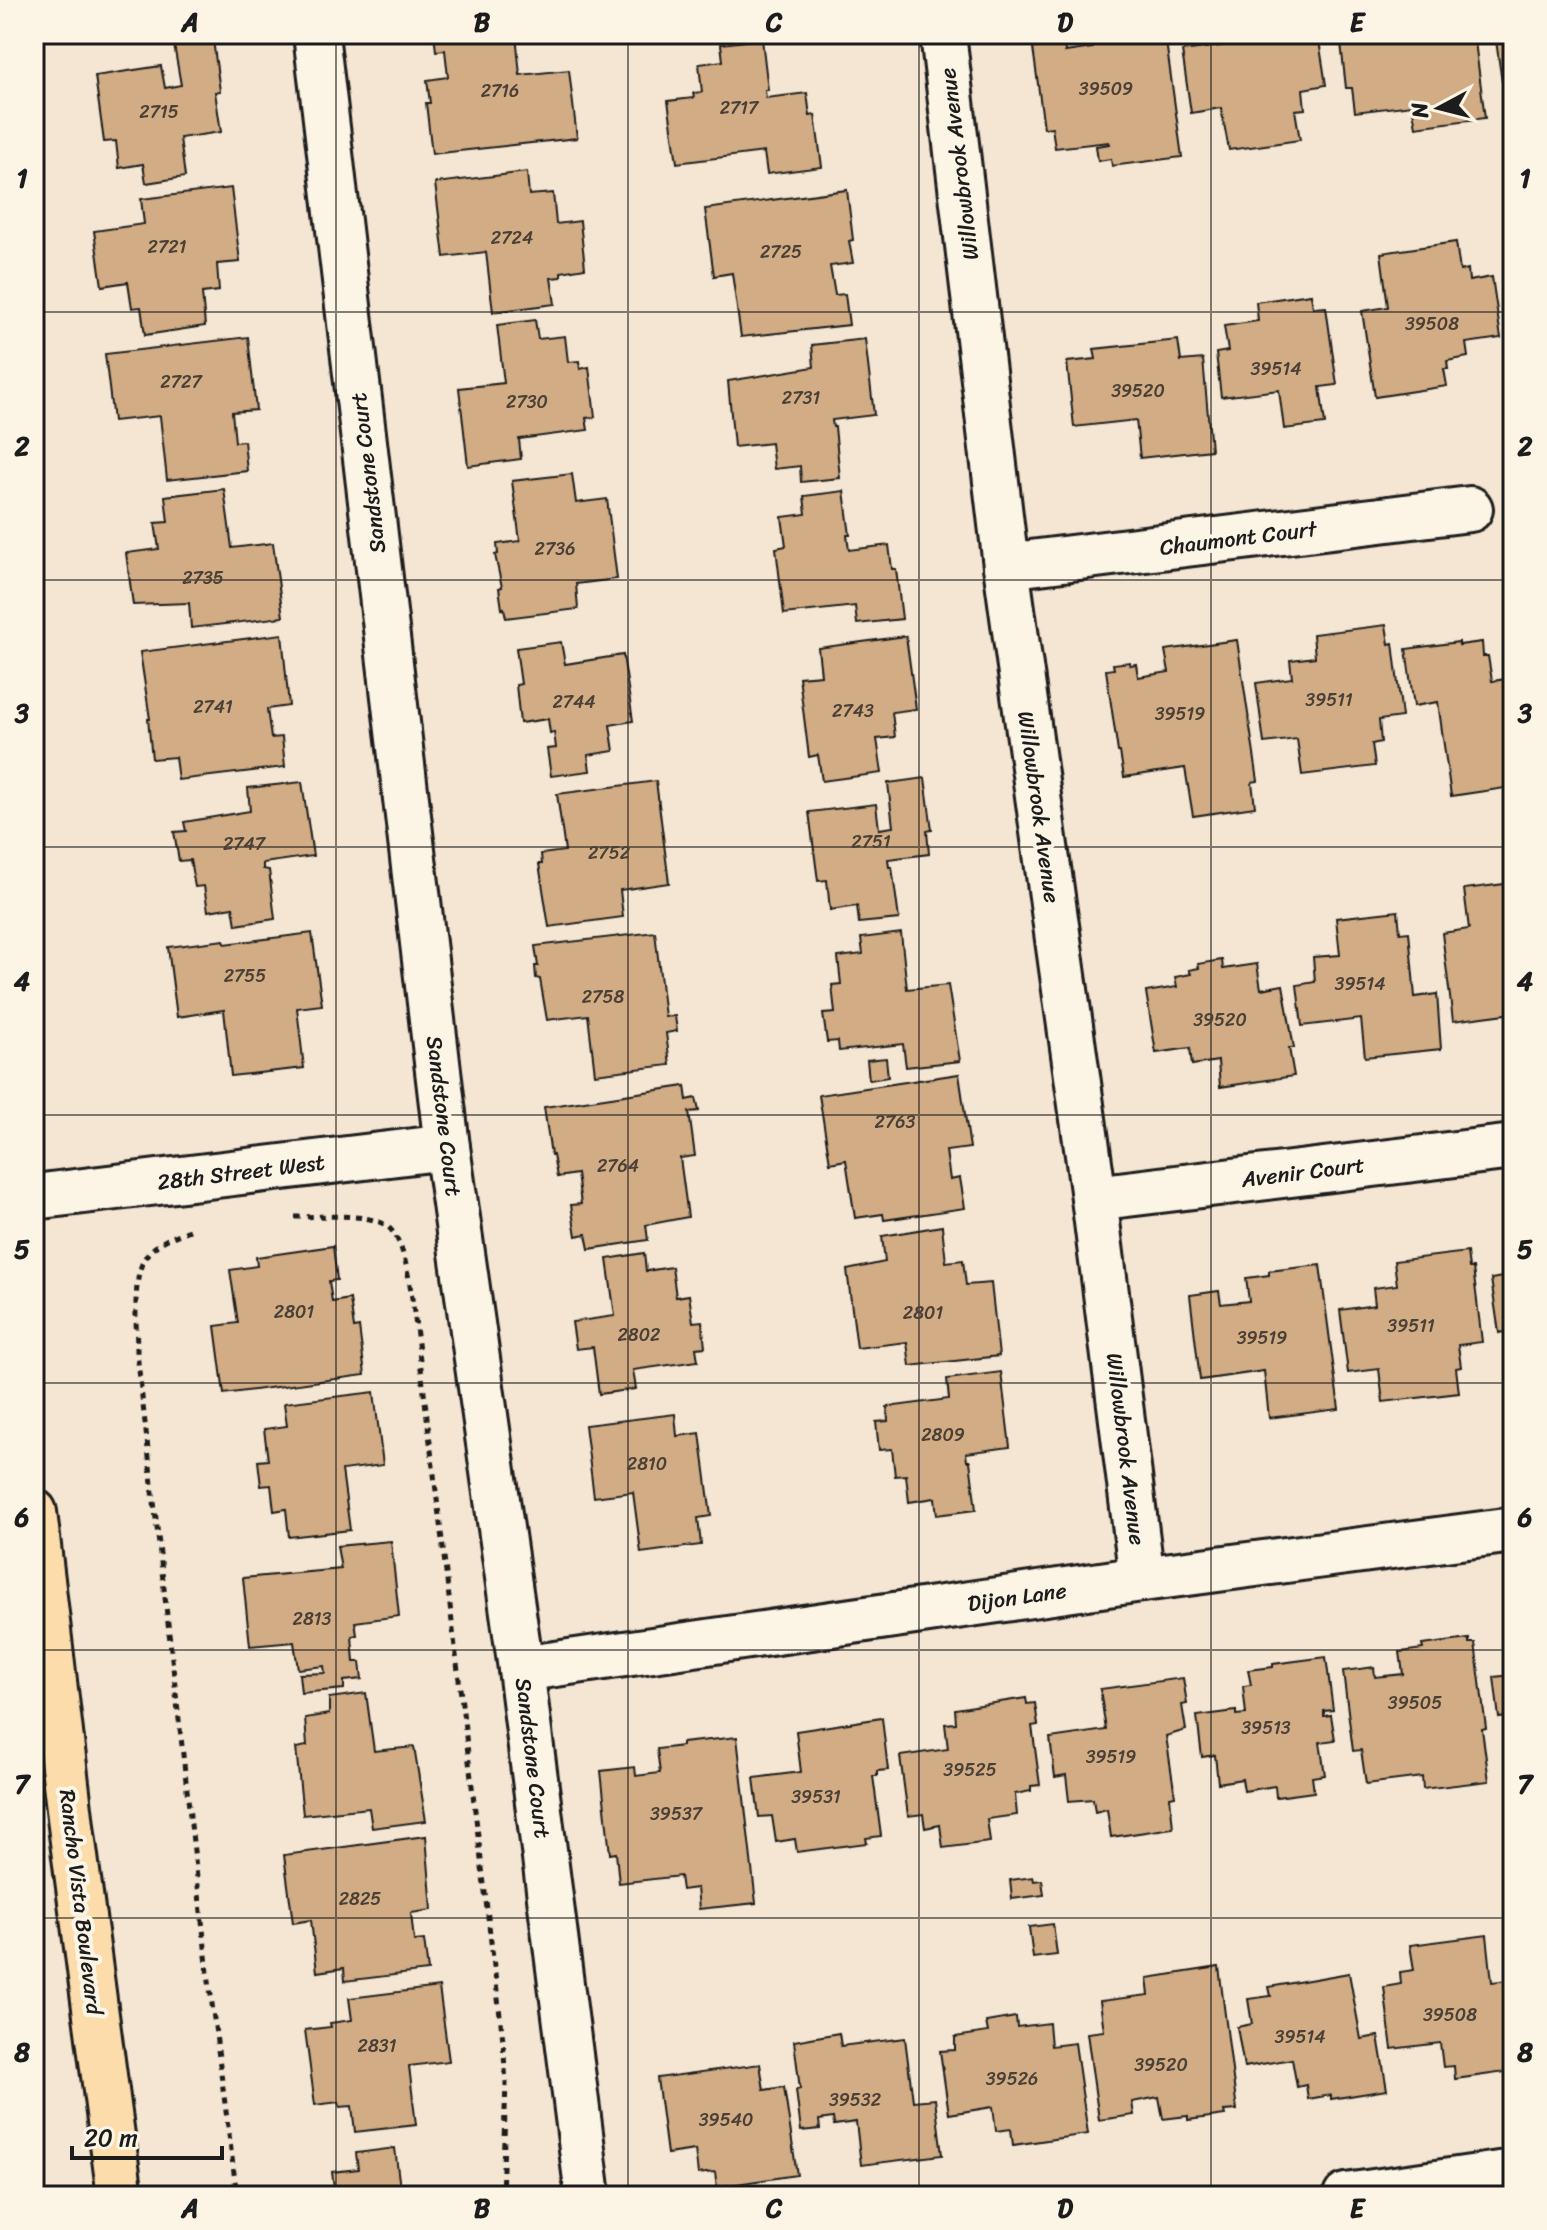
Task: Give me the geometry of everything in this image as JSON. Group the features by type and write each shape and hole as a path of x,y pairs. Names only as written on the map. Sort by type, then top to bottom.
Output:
{"main road":[{"name":"Rancho Vista Boulevard","path":"34,1512 72,1834 120,2196"}],"street":[{"name":"Sandstone Court","path":"316,34 447,1147 521,1669 588,2196"},
{"name":"Willowbrook Avenue","path":"943,34 1006,566 1094,1198 1142,1579"},
{"name":"Chaumont Court","path":"1006,566 1470,509"},
{"name":"28th Street West","path":"34,1197 447,1147"},
{"name":"Avenir Court","path":"1094,1198 1513,1147"},
{"name":"Dijon Lane","path":"521,1669 1142,1579 1513,1530"},
{"path":"1346,2196 1513,2172"}],"path":[{"path":"286,1217 365,1218 387,1226 401,1247 415,1319 503,2040 506,2083 502,2196"},
{"path":"194,1228 164,1240 146,1256 138,1277 137,1353 208,1973 237,2196"}],"building":[{"path":"66,34 124,34 67,40"},
{"path":"434,34 516,34 520,75 569,70 577,138 432,154 426,103 430,103 427,80 448,77 445,50 436,51"},
{"path":"1091,34 1165,34 1182,157 1112,166 1111,159 1098,161 1096,146 1109,142 1055,148 1052,127 1044,128 1033,48 1064,44 1065,52 1093,48"},
{"path":"1242,34 1318,34 1326,85 1303,89 1305,109 1295,110 1300,140 1229,150 1221,108 1191,113 1182,51 1243,43"},
{"path":"1340,34 1474,34 1485,118 1416,127 1412,105 1355,112 1352,88 1346,88"},
{"path":"1495,34 1513,34 1513,81 1502,82"},
{"path":"762,39 768,90 765,90 766,98 807,93 810,116 815,115 822,167 767,174 764,152 677,163 668,101 694,98 693,93 702,92 699,64 723,61 721,44"},
{"path":"213,40 220,91 215,92 221,132 180,138 185,177 146,183 143,164 119,168 116,141 104,142 95,76 161,66 165,88 181,85 174,45"},
{"path":"527,172 529,195 553,193 556,224 580,221 585,268 561,272 561,277 551,278 555,304 493,312 486,252 444,257 435,183"},
{"path":"231,188 240,262 217,264 219,291 202,293 205,326 145,335 141,307 132,308 128,282 102,286 94,231 144,224 141,199"},
{"path":"847,190 853,263 830,266 835,295 845,294 849,325 741,337 732,273 714,276 705,209"},
{"path":"1456,242 1460,271 1468,269 1469,281 1492,277 1501,338 1466,343 1468,357 1447,361 1448,369 1444,369 1447,386 1375,397 1362,311 1388,307 1381,253"},
{"path":"1311,294 1313,308 1326,307 1337,385 1320,387 1325,424 1284,429 1279,390 1221,397 1216,353 1228,351 1224,326 1258,321 1256,302"},
{"path":"535,320 538,339 565,336 568,362 579,361 580,369 589,367 595,417 586,418 588,430 519,439 521,459 468,466 459,388 504,383 497,325"},
{"path":"248,337 256,410 232,412 235,442 244,441 247,471 167,480 160,416 113,421 105,354"},
{"path":"865,339 874,415 832,420 840,478 801,482 800,466 774,469 771,443 734,447 728,381 814,367 812,345"},
{"path":"1178,340 1181,361 1203,359 1211,450 1140,458 1136,420 1074,427 1067,362 1096,359 1094,349"},
{"path":"572,474 576,503 607,499 617,579 576,584 578,609 506,618 495,555 498,554 497,544 520,541 512,481"},
{"path":"224,489 232,548 273,543 283,617 191,628 189,603 133,605 126,553 159,549 155,523 168,522 165,496"},
{"path":"844,491 849,550 889,545 892,569 896,569 902,619 857,624 855,606 784,614 776,548 786,546 782,517 806,514 804,496"},
{"path":"1386,625 1389,644 1393,643 1402,717 1379,720 1381,742 1372,744 1375,766 1302,775 1297,739 1264,743 1256,683 1292,678 1290,660 1315,657 1313,634"},
{"path":"282,634 289,706 267,709 271,738 282,737 285,767 178,780 175,757 152,759 150,719 140,652"},
{"path":"906,636 916,709 892,712 895,737 877,739 882,773 822,781 818,755 809,757 799,677 821,675 818,648"},
{"path":"1237,640 1258,781 1252,782 1255,807 1193,816 1185,768 1124,777 1106,670 1114,669 1113,664 1130,662 1130,665 1136,664 1138,677 1169,672 1165,650"},
{"path":"561,642 565,664 623,655 633,721 610,725 614,751 588,755 590,771 551,776 547,749 556,748 548,719 520,723 516,685 521,684 516,648"},
{"path":"1459,642 1459,645 1482,642 1483,656 1488,656 1492,681 1513,678 1513,758 1508,758 1512,787 1451,796 1438,702 1414,706 1406,649"},
{"path":"925,778 932,830 927,831 929,854 888,859 889,867 892,867 899,919 859,923 857,906 830,910 827,880 818,881 809,812 876,804 879,829 893,827 888,783"},
{"path":"656,781 669,883 620,890 623,917 549,927 539,864 542,864 541,854 565,851 557,794"},
{"path":"302,782 313,856 263,863 263,869 269,870 275,919 236,925 233,907 208,911 204,886 195,887 190,860 179,861 174,832 186,831 184,822 250,811 248,788"},
{"path":"1513,883 1513,1013 1453,1021 1442,933 1469,929 1464,889"},
{"path":"1398,911 1400,933 1409,932 1415,997 1437,994 1441,1049 1365,1057 1361,1019 1302,1026 1297,985 1315,982 1313,957 1340,955 1336,918"},
{"path":"655,932 665,1017 675,1016 677,1031 666,1033 670,1065 595,1074 588,1015 547,1020 540,979 536,978 535,946"},
{"path":"312,933 322,1005 297,1008 304,1068 231,1076 224,1010 177,1017 168,947 224,940 225,944"},
{"path":"901,933 907,989 948,985 960,1061 906,1067 903,1044 839,1051 838,1041 827,1042 823,1014 835,1013 832,985 841,984 838,957 863,954 861,938"},
{"path":"1222,960 1223,969 1257,964 1261,989 1283,985 1294,1048 1289,1048 1294,1076 1220,1087 1218,1061 1192,1065 1190,1048 1156,1053 1146,992 1177,987 1175,977 1191,974 1189,970 1199,968 1198,964"},
{"path":"886,1058 888,1077 869,1080 867,1060"},
{"path":"959,1074 970,1148 946,1151 950,1180 960,1178 965,1208 884,1220 883,1214 855,1218 846,1160 830,1163 819,1095"},
{"path":"685,1086 687,1100 696,1098 699,1111 689,1112 695,1156 680,1158 688,1217 646,1225 648,1240 589,1249 586,1234 576,1236 571,1205 581,1204 577,1174 557,1177 544,1107"},
{"path":"942,1226 946,1262 963,1260 966,1285 991,1283 999,1356 910,1366 907,1342 857,1348 847,1270 885,1262 882,1236"},
{"path":"333,1246 337,1280 329,1281 332,1302 350,1299 354,1328 359,1327 365,1375 224,1394 215,1326 238,1323 230,1270 257,1266 256,1257"},
{"path":"1467,1252 1469,1268 1473,1268 1482,1342 1458,1345 1461,1367 1456,1368 1459,1393 1383,1402 1379,1369 1348,1373 1340,1310 1375,1305 1373,1288 1397,1285 1394,1261"},
{"path":"644,1253 646,1271 672,1267 676,1297 689,1295 693,1322 702,1321 705,1347 696,1348 698,1361 633,1370 636,1389 599,1394 593,1347 576,1349 572,1322 615,1316 607,1259"},
{"path":"1320,1265 1339,1409 1269,1418 1264,1371 1200,1380 1190,1295 1219,1291 1221,1304 1249,1301 1246,1278 1269,1275 1269,1271"},
{"path":"1513,1275 1513,1330 1499,1333 1491,1279"},
{"path":"1001,1372 1010,1447 966,1453 967,1461 970,1461 976,1510 937,1515 935,1498 909,1502 906,1475 895,1476 892,1449 879,1450 876,1422 888,1421 887,1407 949,1399 947,1379"},
{"path":"374,1392 383,1465 342,1470 350,1530 289,1537 286,1509 274,1511 271,1485 261,1486 258,1461 268,1460 264,1429 287,1426 284,1403"},
{"path":"675,1414 677,1436 700,1433 711,1516 698,1518 701,1545 641,1553 633,1492 594,1497 585,1425"},
{"path":"391,1541 399,1616 355,1622 357,1635 352,1636 354,1662 360,1662 362,1679 344,1681 344,1689 301,1693 299,1674 325,1673 324,1666 298,1669 294,1642 250,1646 243,1578 341,1569 337,1546"},
{"path":"1469,1639 1469,1643 1475,1643 1489,1781 1423,1789 1422,1777 1366,1784 1361,1750 1353,1751 1343,1671 1374,1667 1375,1677 1403,1674 1400,1652 1423,1649 1422,1645"},
{"path":"1326,1657 1333,1710 1324,1711 1324,1716 1331,1715 1335,1740 1320,1742 1325,1775 1312,1777 1314,1792 1276,1797 1275,1786 1244,1791 1242,1779 1218,1783 1215,1755 1202,1757 1197,1716 1236,1711 1236,1715 1246,1714 1243,1686 1251,1685 1248,1670"},
{"path":"1513,1675 1513,1716 1499,1718 1494,1677"},
{"path":"1183,1678 1187,1704 1182,1705 1186,1730 1166,1736 1175,1796 1170,1797 1173,1828 1111,1837 1107,1809 1095,1812 1093,1799 1069,1801 1066,1775 1055,1777 1050,1738 1106,1730 1100,1689"},
{"path":"366,1693 374,1751 414,1747 426,1821 372,1828 369,1808 303,1815 296,1748 307,1746 305,1718 329,1714 329,1698"},
{"path":"1026,1698 1027,1704 1035,1703 1038,1725 1032,1726 1040,1785 1031,1786 1031,1791 1015,1794 1017,1815 987,1819 990,1842 943,1848 940,1825 925,1828 923,1814 908,1816 900,1756 948,1749 945,1724 956,1723 955,1709"},
{"path":"882,1718 888,1770 877,1771 877,1776 873,1776 881,1836 866,1838 867,1843 797,1852 795,1839 776,1842 772,1816 759,1817 754,1778 801,1772 796,1731"},
{"path":"737,1737 756,1903 699,1909 697,1888 682,1890 680,1876 619,1883 616,1853 610,1854 601,1771 635,1767 636,1776 660,1773 657,1749"},
{"path":"426,1836 432,1910 411,1913 414,1941 424,1940 428,1971 345,1981 344,1968 317,1972 311,1920 293,1923 284,1855"},
{"path":"1033,1877 1034,1881 1042,1880 1044,1895 1012,1899 1010,1880"},
{"path":"1053,1924 1057,1955 1033,1958 1029,1927"},
{"path":"1487,1935 1492,1982 1509,1980 1513,1983 1513,2071 1455,2079 1454,2066 1443,2067 1440,2043 1392,2049 1384,1987 1401,1984 1400,1972 1414,1970 1410,1945"},
{"path":"1219,1967 1237,2110 1224,2111 1225,2115 1188,2120 1188,2116 1163,2119 1159,2097 1132,2102 1134,2115 1099,2120 1087,2033 1104,2031 1100,2001 1149,1995 1147,1978"},
{"path":"1349,1973 1361,2039 1378,2036 1387,2090 1331,2099 1331,2095 1308,2099 1306,2085 1297,2087 1292,2059 1244,2067 1237,2027 1252,2024 1248,1999 1271,1996 1269,1987"},
{"path":"439,1987 449,2061 409,2066 416,2125 355,2132 352,2106 340,2107 339,2102 315,2105 305,2030 331,2027 330,2023 352,2020 349,1998"},
{"path":"1016,2017 1017,2027 1049,2023 1051,2046 1075,2043 1088,2134 1013,2145 1011,2129 996,2131 993,2107 949,2114 940,2051 955,2050 955,2037 988,2032 986,2022"},
{"path":"839,2033 841,2046 905,2038 913,2101 935,2099 942,2155 861,2165 856,2122 834,2125 833,2118 819,2120 820,2129 801,2131 794,2041"},
{"path":"760,2064 764,2090 784,2087 797,2175 717,2187 715,2172 698,2174 695,2150 667,2154 657,2078"},
{"path":"395,2148 401,2196 335,2196 332,2172 358,2169 356,2153"}]}
